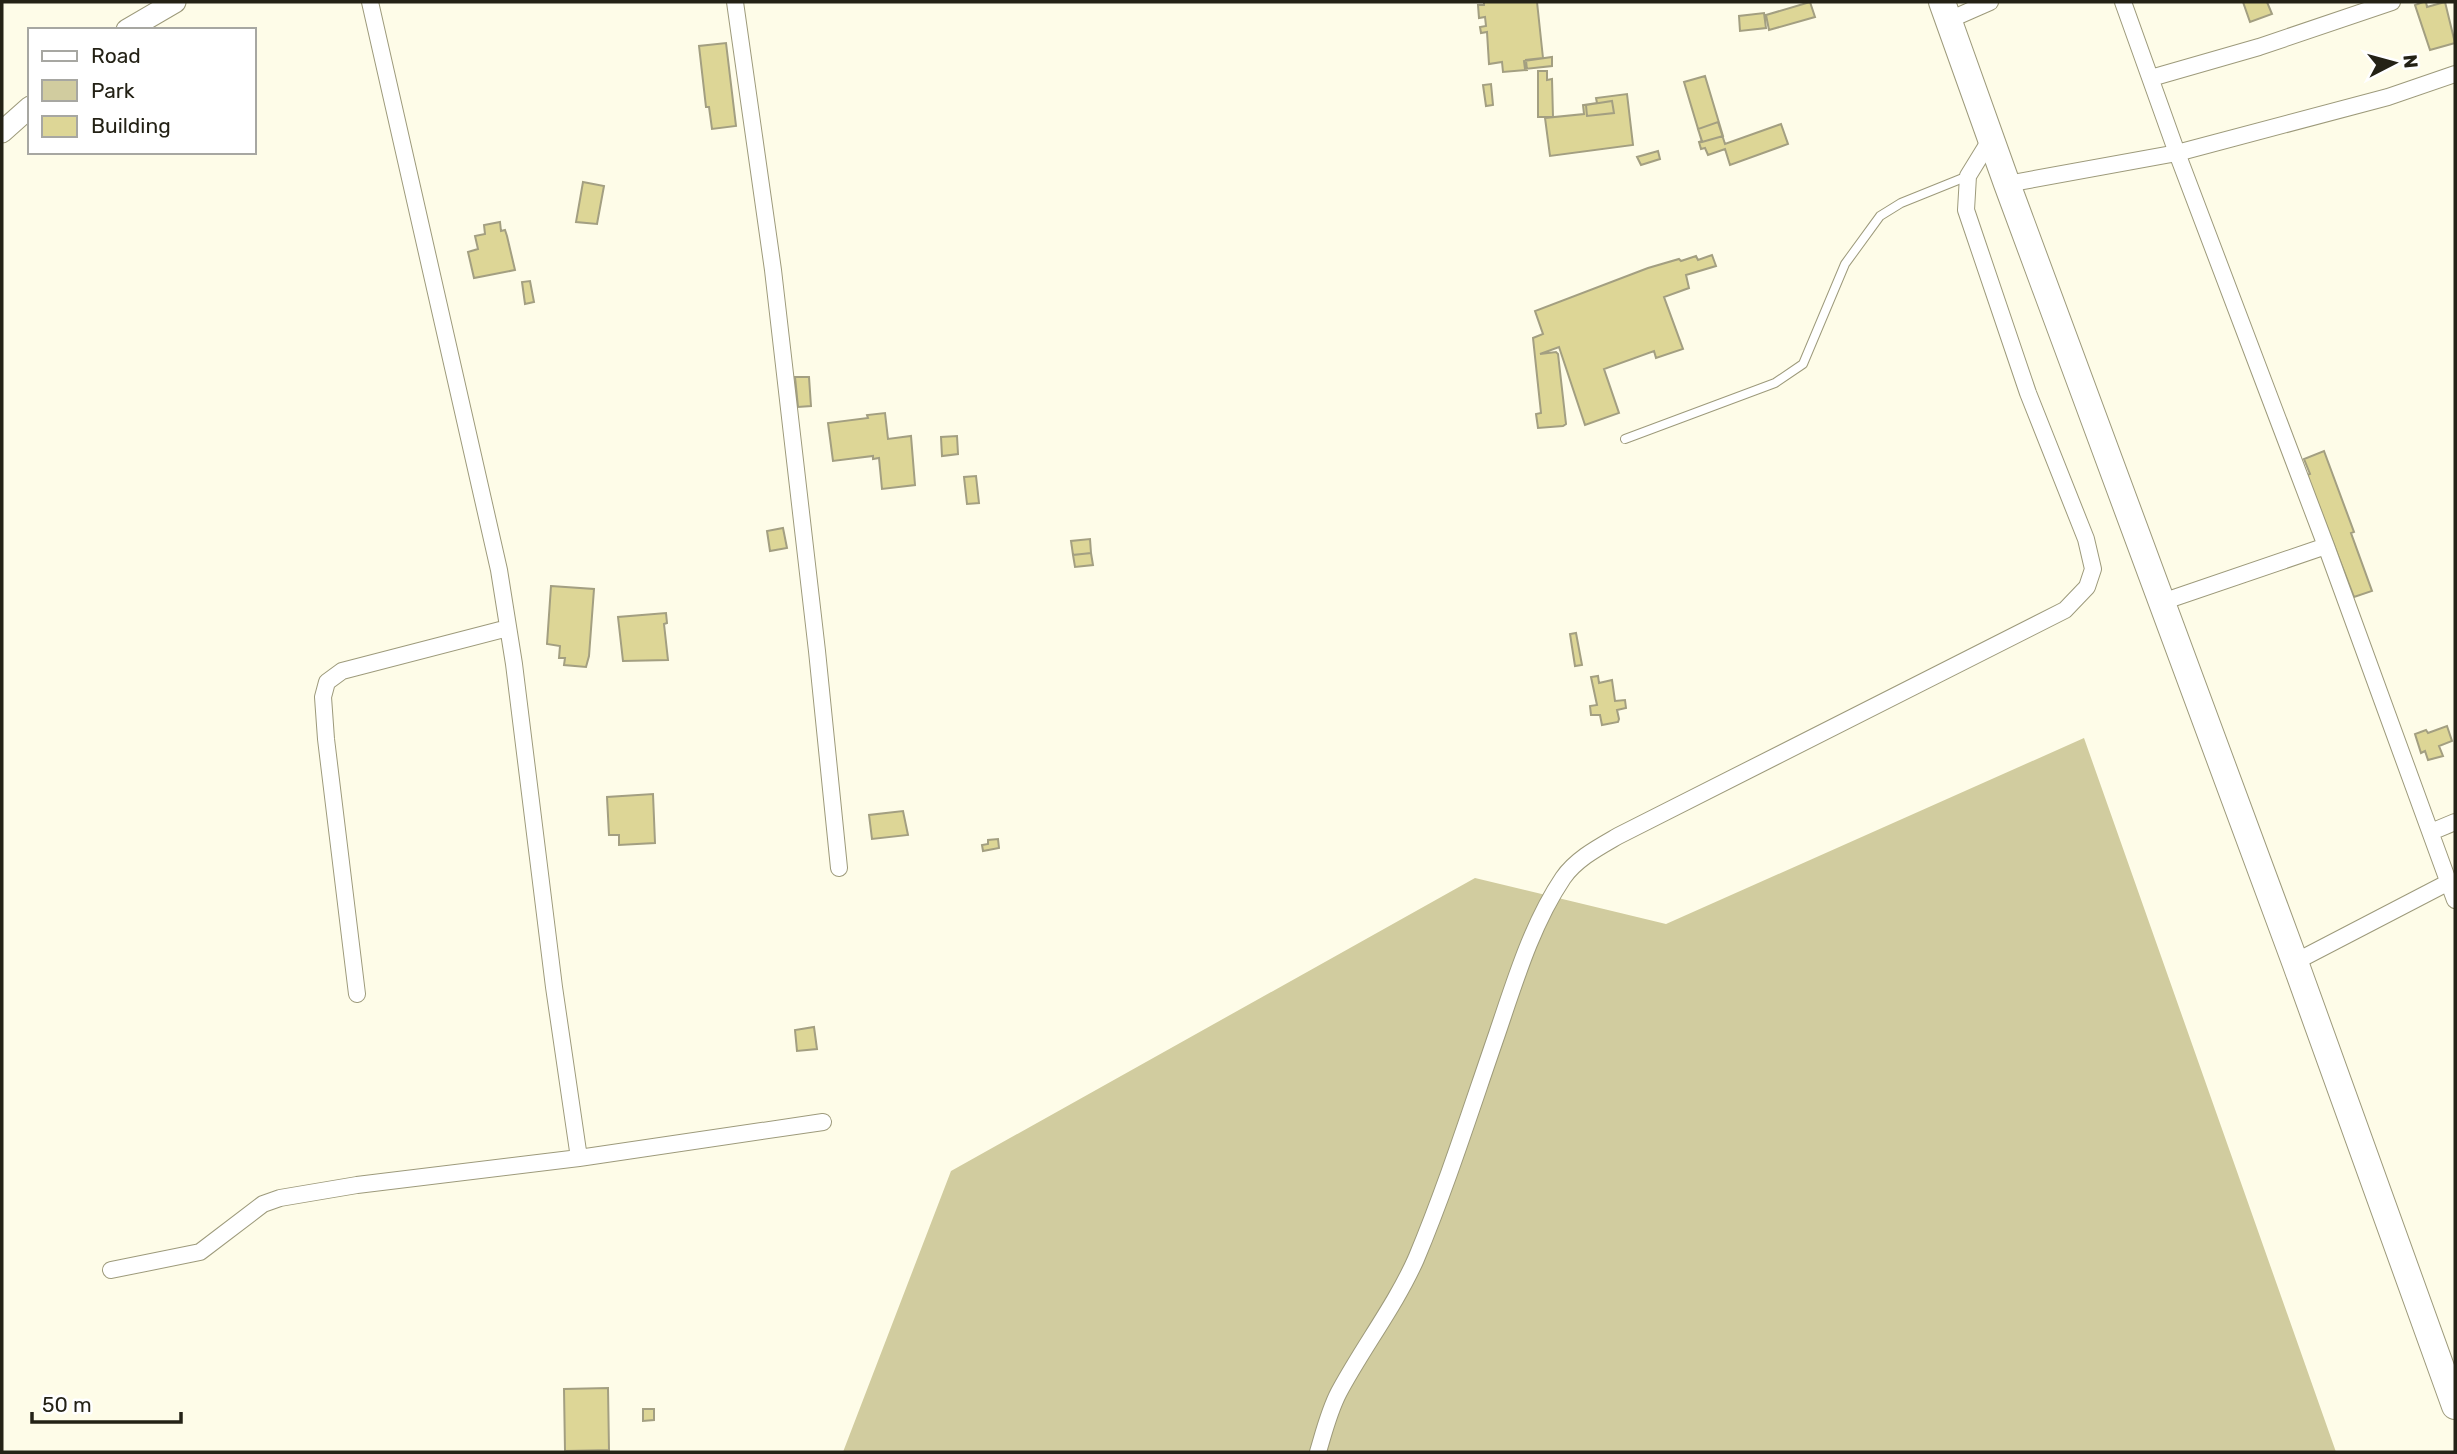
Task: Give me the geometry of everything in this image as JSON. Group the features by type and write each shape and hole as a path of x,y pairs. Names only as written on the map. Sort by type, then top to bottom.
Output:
{"main road":[{"path":"1945,11 2295,962 2455,1406"}],"street":[{"path":"130,28 175,2"},
{"path":"370,2 499,570 579,1158"},
{"path":"735,2 773,270 839,868"},
{"path":"1945,11 1990,2"},
{"path":"2123,2 2176,153 2326,546 2455,900"},
{"path":"2151,78 2259,47 2392,2"},
{"path":"2007,184 2176,153 2388,97 2455,74"},
{"path":"2,132 28,109"},
{"path":"1318,1452 1339,1391 1382,1323 1415,1261 1454,1160 1514,984 1545,911 1565,875 1587,855 1618,836 2065,610 2087,587 2093,569 2086,539 2028,393 1966,210 1968,176 1992,137"},
{"path":"2162,602 2326,546"},
{"path":"357,994 326,739 323,697 327,682 342,671 508,628"},
{"path":"2431,832 2455,822"},
{"path":"2295,962 2449,882"},
{"path":"111,1270 200,1252 263,1204 280,1198 357,1185 579,1158 823,1122"}],"lane":[{"path":"1625,439 1775,383 1802,364 1845,264 1880,216 1900,203 1968,176"}],"green space":[{"path":"2084,738 2336,1452 843,1452 951,1171 1475,878 1666,924"}],"building":[{"path":"1484,2 1537,2 1543,58 1526,60 1527,70 1503,72 1502,62 1489,64 1487,32 1481,33 1480,27 1486,26 1485,17 1479,18 1478,5 1484,5"},
{"path":"1810,2 1815,17 1769,30 1766,15"},
{"path":"2243,2 2267,2 2272,14 2250,22"},
{"path":"2426,2 2427,7 2445,2 2455,43 2430,50 2415,5"},
{"path":"1764,13 1766,28 1740,31 1739,16"},
{"path":"726,43 736,126 712,129 709,107 706,107 699,46"},
{"path":"1552,57 1552,66 1525,69 1524,61"},
{"path":"1538,71 1547,71 1547,80 1552,79 1553,117 1538,117"},
{"path":"1705,76 1723,136 1702,142 1684,82"},
{"path":"1491,84 1493,105 1486,106 1483,85"},
{"path":"1627,94 1633,145 1550,156 1545,118 1584,114 1583,105 1597,103 1596,98"},
{"path":"1612,101 1614,113 1587,116 1586,105"},
{"path":"1718,122 1725,144 1781,124 1788,144 1730,165 1725,149 1708,155 1705,148 1701,149 1699,142 1702,141 1698,129"},
{"path":"1658,151 1660,159 1641,165 1637,157"},
{"path":"583,182 604,186 597,224 576,222"},
{"path":"500,222 501,231 505,230 507,236 515,270 474,278 468,252 478,249 475,236 485,234 484,225"},
{"path":"1712,255 1716,266 1686,275 1689,288 1664,297 1683,349 1656,358 1654,351 1604,369 1619,413 1585,425 1559,347 1540,354 1558,354 1566,424 1538,428 1536,414 1541,413 1533,338 1543,334 1535,311 1648,268 1679,259 1681,261 1696,256 1698,260"},
{"path":"530,281 534,302 525,304 522,282"},
{"path":"795,377 809,377 811,406 798,407"},
{"path":"885,413 888,439 911,436 915,485 882,489 879,458 873,459 873,456 833,461 828,423"},
{"path":"957,436 958,454 942,456 941,437"},
{"path":"2324,451 2354,532 2351,533 2372,591 2354,597 2307,475 2310,474 2304,459"},
{"path":"976,476 979,503 967,504 964,477"},
{"path":"783,528 787,548 770,551 767,531"},
{"path":"1090,539 1091,553 1073,555 1071,541"},
{"path":"1091,553 1093,565 1075,567 1073,555"},
{"path":"551,586 594,589 586,667 564,665 565,658 559,658 560,646 547,644"},
{"path":"666,613 667,623 664,624 668,660 623,661 618,617"},
{"path":"1576,633 1582,665 1575,666 1570,634"},
{"path":"1598,676 1599,683 1612,680 1615,701 1625,700 1626,708 1617,710 1618,722 1602,725 1600,715 1591,715 1590,706 1597,705 1591,677"},
{"path":"2447,726 2452,741 2439,746 2443,756 2428,760 2425,751 2421,753 2415,734 2426,730 2428,733"},
{"path":"653,794 655,843 619,845 619,835 609,835 607,797"},
{"path":"903,811 908,835 872,839 869,815"},
{"path":"998,839 999,848 983,851 982,845 988,844 988,840"},
{"path":"814,1027 817,1049 797,1051 795,1030"},
{"path":"608,1388 609,1450 565,1451 564,1389"},
{"path":"643,1409 654,1409 654,1420 643,1421"}]}
